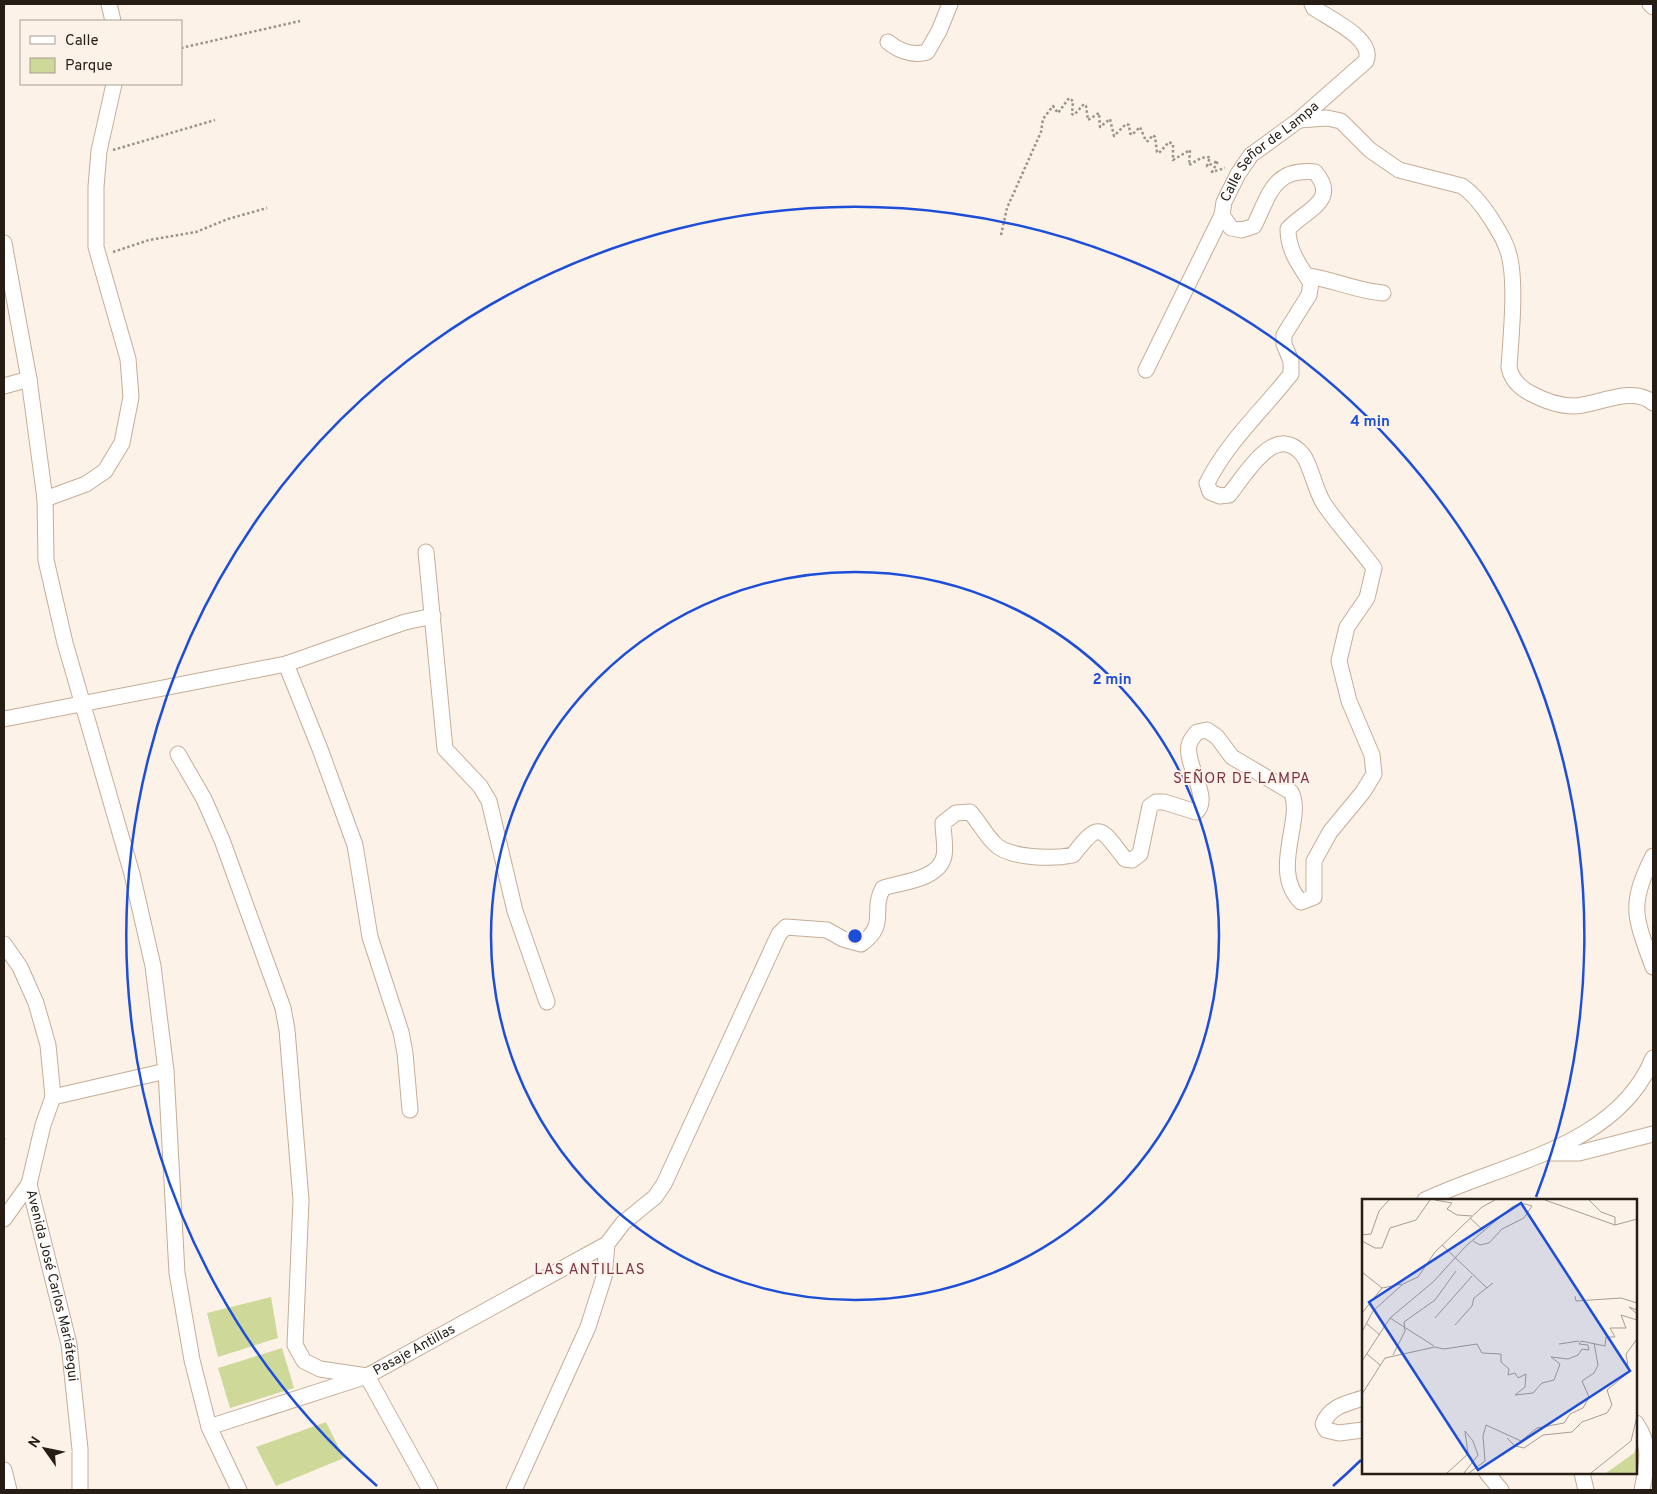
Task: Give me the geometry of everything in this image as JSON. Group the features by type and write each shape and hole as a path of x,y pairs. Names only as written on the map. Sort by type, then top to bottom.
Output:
{"street":[{"path":"109,4 113,20"},
{"path":"888,42 904,51 921,54 927,52 940,31 950,4"},
{"name":"Calle Señor de Lampa","path":"1307,276 1288,242 1288,229 1298,218 1315,209 1324,195 1324,182 1315,172 1303,171 1287,174 1272,188 1254,226 1242,230 1231,228 1222,215 1224,202 1251,155 1299,120 1366,61 1368,50 1362,40 1314,8 1312,4"},
{"path":"1650,4 1653,7"},
{"path":"45,499 86,484 105,471 122,443 131,397 128,359 98,258 95,219 99,151 114,85"},
{"path":"1299,120 1327,118 1341,121 1370,150 1399,170 1462,186 1470,191 1483,206 1503,238 1510,258 1512,278 1510,377 1524,390 1548,402 1574,406 1622,397 1640,397 1653,403"},
{"path":"1146,370 1222,215"},
{"path":"4,243 29,379 45,499 46,560 81,703 132,874 153,966 166,1071 177,1273 192,1360 209,1427 239,1490"},
{"path":"1307,276 1324,278 1365,292 1383,294"},
{"path":"514,1490 588,1327 604,1277 607,1244 623,1223 655,1196 664,1184 778,934 786,927 827,930 843,939 861,944 872,936 879,921 877,899 883,888 912,881 936,868 944,857 943,823 956,813 970,812 994,844 1009,853 1058,858 1073,855 1090,834 1097,831 1105,833 1125,859 1132,860 1140,854 1150,806 1156,802 1164,802 1196,812 1201,807 1203,800 1189,760 1189,743 1197,732 1207,730 1216,736 1232,757 1290,792 1295,801 1287,852 1292,892 1301,902 1314,897 1314,861 1330,832 1363,792 1374,774 1372,754 1349,702 1339,661 1347,627 1367,598 1374,568 1325,505 1314,486 1304,456 1293,447 1284,445 1270,448 1256,457 1229,495 1220,496 1210,492 1207,483 1214,469 1249,422 1291,374 1291,361 1284,344 1284,335 1309,295 1311,283 1307,276"},
{"path":"4,386 29,379"},
{"path":"426,552 445,749 480,786 489,802 495,820 515,911 547,1002"},
{"path":"4,719 286,664 405,622 433,616"},
{"path":"286,664 320,748 355,845 370,937 404,1046 410,1110"},
{"path":"178,754 204,799 222,840 283,1008 287,1030 301,1200 295,1345 304,1361 320,1369 367,1376 430,1490"},
{"path":"1653,856 1635,901 1640,930 1653,967"},
{"name":"Avenida José Carlos Mariátegui","path":"4,944 20,967 36,1003 48,1045 53,1097 43,1125 29,1184 69,1344 80,1449 80,1490"},
{"path":"1427,1199 1456,1185 1546,1153 1571,1141 1623,1102 1642,1083 1653,1058"},
{"path":"53,1097 166,1071"},
{"path":"1546,1153 1579,1153 1653,1134"},
{"path":"4,1219 29,1184"},
{"name":"Pasaje Antillas","path":"209,1427 367,1376 607,1244"},
{"path":"1362,1398 1335,1408 1327,1415 1323,1424 1326,1430 1339,1433 1362,1430"},
{"path":"1637,1424 1645,1436 1647,1459 1642,1490"},
{"path":"4,1470 9,1490"},
{"path":"1488,1474 1501,1490"},
{"path":"1582,1474 1586,1490"}],"path":[{"path":"182,48 300,21"},
{"path":"1000,236 1007,208 1041,132 1042,119 1053,106 1058,113 1069,98 1073,101 1072,114 1084,104 1088,120 1099,113 1100,127 1110,119 1114,136 1126,124 1129,125 1132,135 1140,127 1143,129 1146,141 1152,135 1155,136 1157,152 1159,153 1169,142 1173,144 1173,160 1190,150 1189,165 1201,158 1210,157 1207,166 1218,161 1212,172 1246,163"},
{"path":"99,151 128,147 215,120"},
{"path":"98,258 148,240 196,232 228,219 268,208"}],"green space":[{"path":"271,1297 278,1338 218,1357 207,1313"},
{"path":"282,1348 294,1388 230,1408 218,1368"},
{"path":"326,1422 344,1458 276,1486 256,1447"}],"district":[{"name":"SEÑOR DE LAMPA","path":"1242,779"},
{"name":"LAS ANTILLAS","path":"590,1270"}]}
